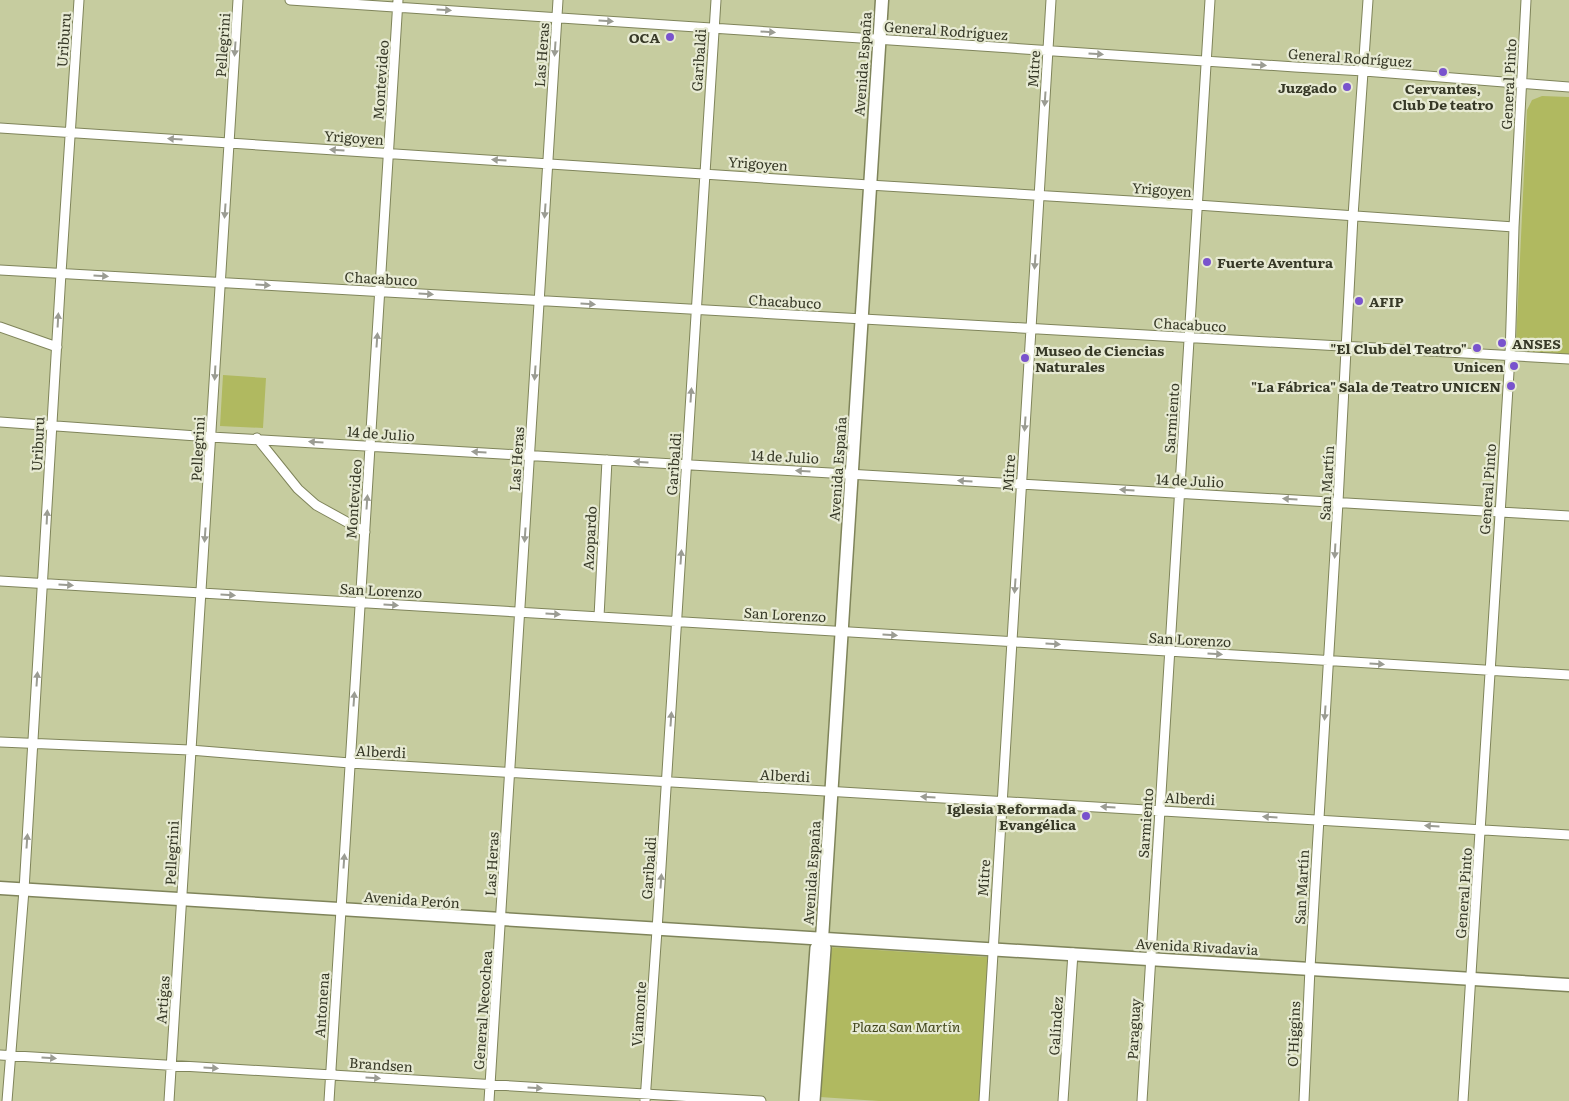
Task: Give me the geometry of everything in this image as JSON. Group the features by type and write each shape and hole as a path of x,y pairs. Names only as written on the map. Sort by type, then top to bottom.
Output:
{"main road":[{"name":"Avenida España","path":"822,939 882,0"},
{"name":"Avenida Perón","path":"0,888 822,939"},
{"name":"Avenida Rivadavia","path":"822,939 1569,985"}],"street":[{"name":"Uriburu","path":"7,1101 24,890 61,273 80,0"},
{"name":"Pellegrini","path":"182,900 238,0"},
{"name":"General Rodríguez","path":"290,0 398,4 557,18 1364,71 1569,87"},
{"name":"Las Heras","path":"502,920 558,0"},
{"name":"Garibaldi","path":"658,930 716,0"},
{"name":"Mitre","path":"984,1101 1051,0"},
{"name":"Sarmiento","path":"1151,958 1210,0"},
{"name":"San Martín","path":"1310,968 1353,216 1368,0"},
{"name":"General Pinto","path":"1463,1101 1510,356 1514,228 1526,0"},
{"name":"Montevideo","path":"341,910 398,4"},
{"name":"Yrigoyen","path":"0,128 1198,205 1514,228"},
{"name":"Chacabuco","path":"0,270 1569,359"},
{"path":"0,327 57,347"},
{"name":"14 de Julio","path":"0,422 211,437 258,438 1569,516"},
{"path":"258,438 298,489 316,505 365,532"},
{"name":"Azopardo","path":"599,617 607,460"},
{"name":"San Lorenzo","path":"0,581 1569,675"},
{"name":"Alberdi","path":"0,742 190,750 350,763 1569,835"},
{"name":"Artigas","path":"169,1101 182,900"},
{"name":"Antonena","path":"328,1101 341,910"},
{"name":"General Necochea","path":"490,1101 502,920"},
{"name":"Viamonte","path":"646,1098 658,930"},
{"path":"805,1101 816,948 822,939"},
{"path":"814,1101 825,948 822,939"},
{"name":"Galíndez","path":"1064,1101 1073,953"},
{"name":"Paraguay","path":"1142,1101 1151,958"},
{"name":"O'Higgins","path":"1304,1101 1310,968"},
{"name":"Brandsen","path":"0,1055 491,1085 646,1098 761,1101"}],"green space":[{"path":"1542,96 1569,97 1569,355 1533,354 1520,348 1516,343 1527,110 1532,100"},
{"path":"223,375 266,378 263,428 220,426"},
{"name":"Plaza San Martín","path":"829,947 988,957 980,1101 879,1101 820,1097"}],"place":[{"name":"OCA","path":"670,37"},
{"name":"Cervantes, Club De teatro","path":"1443,72"},
{"name":"Juzgado","path":"1347,87"},
{"name":"Fuerte Aventura","path":"1207,262"},
{"name":"AFIP","path":"1359,301"},
{"name":"ANSES","path":"1502,343"},
{"name":"\"El Club del Teatro\"","path":"1477,348"},
{"name":"Museo de Ciencias Naturales","path":"1025,358"},
{"name":"Unicen","path":"1514,366"},
{"name":"\"La Fábrica\" Sala de Teatro UNICEN","path":"1511,386"},
{"name":"Iglesia Reformada Evangélica","path":"1086,816"}]}
